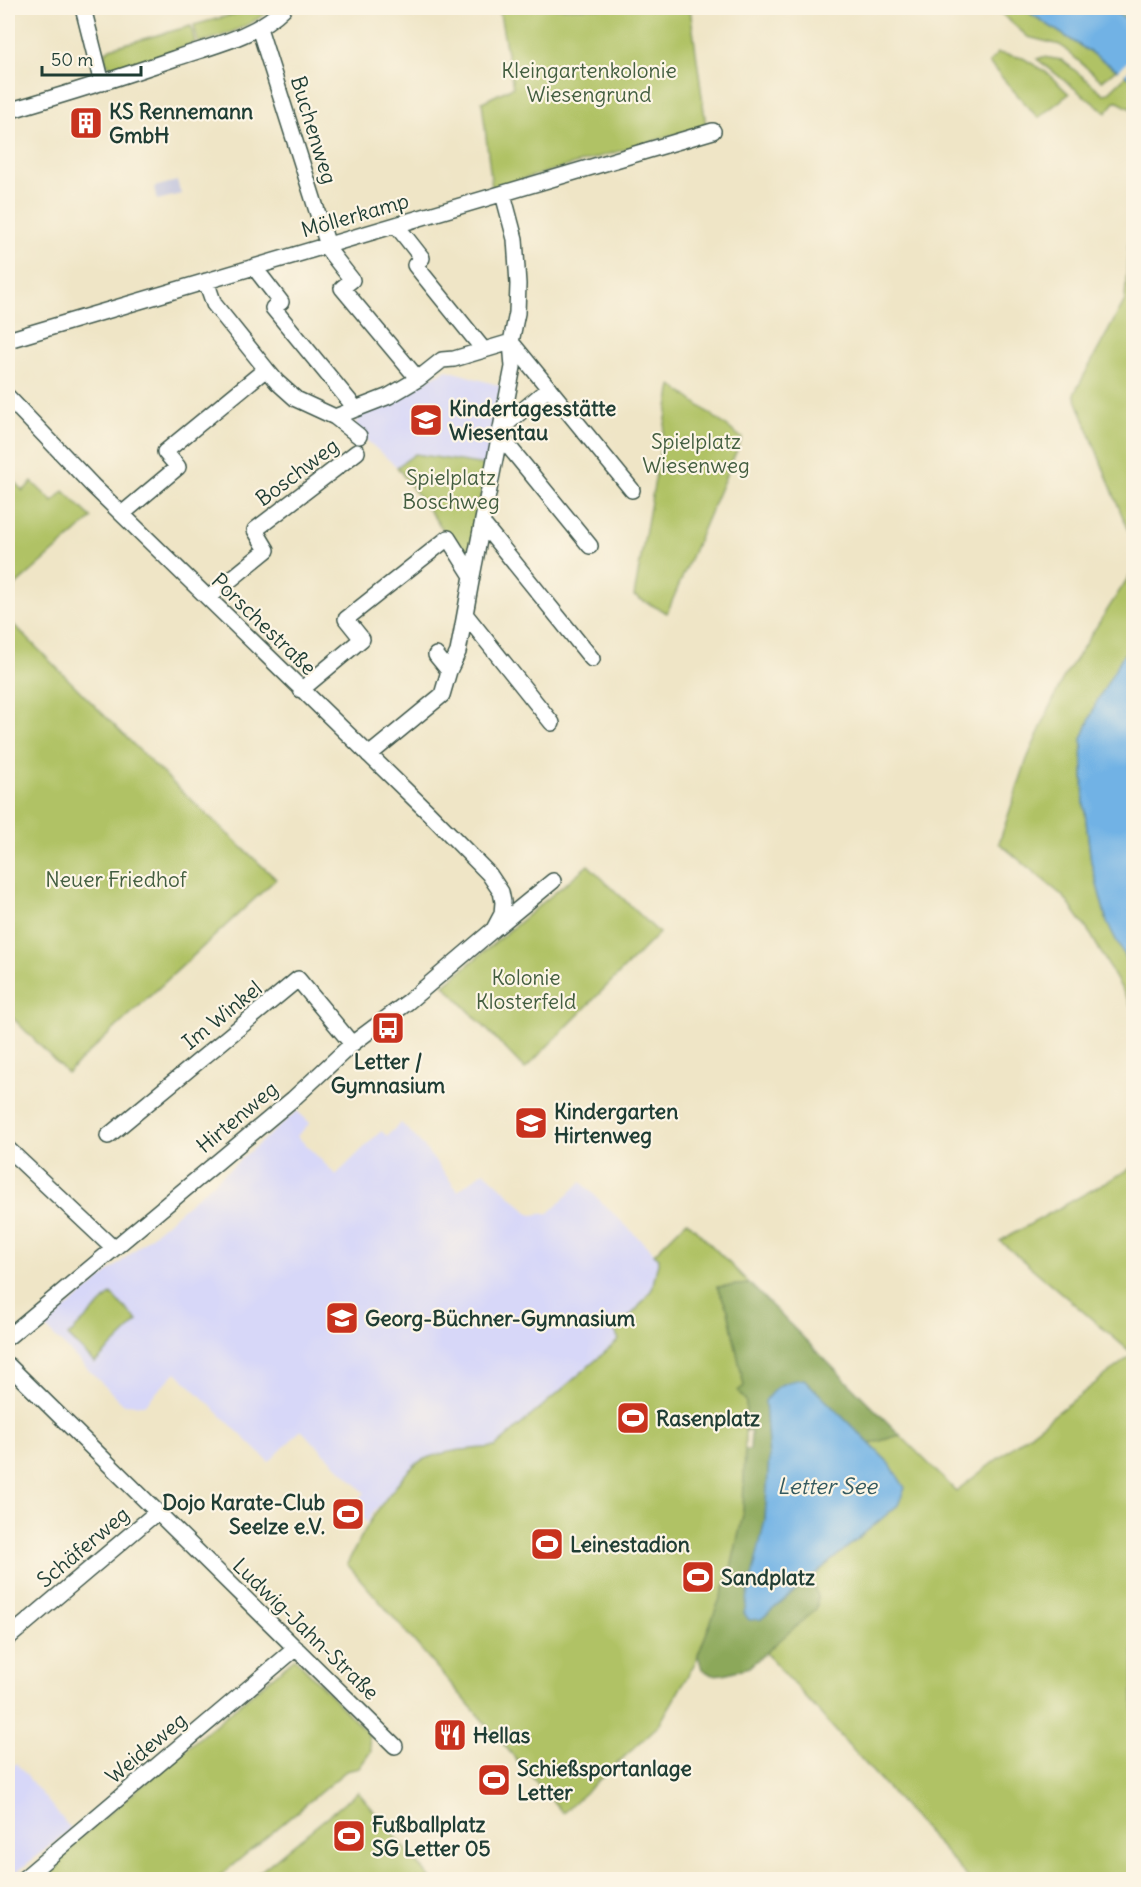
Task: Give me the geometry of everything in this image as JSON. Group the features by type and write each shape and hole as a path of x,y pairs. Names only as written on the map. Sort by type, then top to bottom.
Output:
{"street":[{"path":"82,8 102,83"},
{"path":"8,111 216,45 259,28 284,8"},
{"name":"Buchenweg","path":"259,28 327,245 352,280 342,288 418,379"},
{"name":"Möllerkamp","path":"8,340 713,131"},
{"path":"369,755 442,695 449,670 458,652 513,367 511,342 517,313 518,284 515,239 503,194"},
{"path":"396,225 422,258 415,265 483,349"},
{"path":"254,267 280,302 273,308 356,409"},
{"path":"206,280 214,304 277,382 296,399 335,417 359,436"},
{"path":"335,417 389,396 418,379 442,360 454,359 511,342"},
{"path":"511,342 632,490"},
{"path":"122,514 177,467 165,452 266,369"},
{"path":"503,427 549,388"},
{"name":"Porschestraße","path":"8,397 122,514 494,880 501,892 503,902 502,914 494,929"},
{"path":"503,427 590,546"},
{"name":"Boschweg","path":"208,598 267,550 255,530 357,452"},
{"path":"483,524 592,659"},
{"path":"301,690 362,639 346,619 448,538 472,576"},
{"path":"465,614 552,723"},
{"path":"436,655 449,670"},
{"name":"Hirtenweg","path":"8,1337 293,1099 352,1044 408,1002 554,881"},
{"name":"Im Winkel","path":"108,1136 298,980 352,1044"},
{"path":"8,1149 113,1248"},
{"name":"Ludwig-Jahn-Straße","path":"8,1365 395,1746"},
{"name":"Schäferweg","path":"8,1638 157,1512"},
{"name":"Weideweg","path":"22,1880 296,1648"}],"shaded area":[{"path":"177,181 181,194 157,200 154,187"},
{"name":"Kindertagesstätte Wiesentau","path":"447,370 501,386 486,465 415,454 397,467 354,429 361,412"},
{"name":"Georg-Büchner-Gymnasium","path":"297,1111 310,1123 297,1136 336,1175 381,1131 387,1136 401,1123 420,1142 458,1191 484,1171 531,1215 549,1213 581,1182 659,1258 652,1289 637,1309 615,1331 619,1339 495,1447 469,1449 424,1459 376,1509 367,1523 352,1506 365,1493 301,1430 269,1462 176,1372 144,1405 123,1404 45,1327"},
{"path":"16,1763 71,1829 8,1879 8,1770"}],"green space":[{"path":"257,8 273,8 238,30 198,43 194,25"},
{"name":"Kleingartenkolonie Wiesengrund","path":"499,8 690,8 706,126 492,188 482,102 513,87"},
{"path":"995,8 1022,8 1116,69 1102,81 1060,45 1028,37"},
{"path":"1108,8 1133,8 1133,23"},
{"path":"191,26 195,43 114,71 105,61 105,53 110,48"},
{"path":"998,53 1023,58 1046,72 1069,94 1038,118 989,63"},
{"path":"1043,57 1062,60 1104,94 1126,76 1133,80 1133,110 1116,101 1106,113 1037,59"},
{"path":"1133,175 1134,543 1074,394 1125,300"},
{"name":"Spielplatz Wiesenweg","path":"672,385 742,438 667,613 634,596"},
{"name":"Spielplatz Boschweg","path":"415,454 486,465 469,565 397,467"},
{"path":"8,475 23,491 32,482 53,502 64,491 92,518 8,592"},
{"path":"1133,570 1133,644 1122,657 1082,739 1084,804 1091,862 1107,922 1133,973 1133,1009 1091,935 1064,897 999,843 1027,759 1062,680"},
{"name":"Neuer Friedhof","path":"8,619 156,767 276,879 67,1073 8,1013"},
{"path":"1133,737 1133,804 1129,762"},
{"name":"Kolonie Klosterfeld","path":"588,865 659,933 525,1069 444,985"},
{"path":"1133,1167 1133,1354 1000,1241"},
{"name":"Leinestadion","path":"687,1221 750,1284 717,1287 728,1310 744,1386 738,1391 746,1401 743,1515 730,1573 695,1663 659,1725 563,1813 347,1564 375,1514 414,1465 439,1454 495,1447 619,1340 615,1331 637,1309 652,1289 659,1258 654,1254"},
{"path":"750,1284 900,1435 870,1444 804,1379 765,1401 769,1458 765,1520 758,1556 761,1619 807,1581 816,1593 817,1608 749,1667 712,1675 702,1669 698,1655 730,1573 743,1515 745,1450 750,1450 751,1432 745,1430 746,1401 738,1391 744,1386 728,1310 717,1287"},
{"path":"111,1294 138,1321 95,1363 68,1336"},
{"path":"1133,1354 1133,1879 969,1879 765,1652 817,1608 815,1588 807,1581 898,1505 890,1464 870,1444 900,1435 956,1491"},
{"path":"295,1658 368,1734 371,1751 359,1768 346,1771 216,1879 29,1880"},
{"name":"Fußballplatz SG Letter 05","path":"358,1792 431,1879 251,1879"}],"water":[{"path":"1022,8 1108,8 1133,23 1133,80"},
{"path":"1133,644 1134,737 1130,763 1135,827 1133,973 1107,922 1091,862 1084,804 1082,739 1096,703 1122,657"},
{"name":"Letter See","path":"804,1379 890,1464 905,1488 898,1505 761,1619 749,1620 744,1613 765,1520 769,1458 765,1401 782,1385"}],"pier":[{"path":"1133,56 1133,66 1122,77 1116,73"}],"place":[{"name":"KS Rennemann GmbH","path":"86,123"},
{"name":"Kindertagesstätte Wiesentau","path":"426,420"},
{"name":"Letter / Gymnasium","path":"388,1028"},
{"name":"Kindergarten Hirtenweg","path":"531,1123"},
{"name":"Georg-Büchner-Gymnasium","path":"342,1318"},
{"name":"Rasenplatz","path":"633,1418"},
{"name":"Dojo Karate-Club Seelze e.V.","path":"348,1514"},
{"name":"Leinestadion","path":"547,1544"},
{"name":"Sandplatz","path":"698,1577"},
{"name":"Hellas","path":"450,1735"},
{"name":"Schießsportanlage Letter","path":"494,1780"},
{"name":"Fußballplatz SG Letter 05","path":"349,1836"}]}
